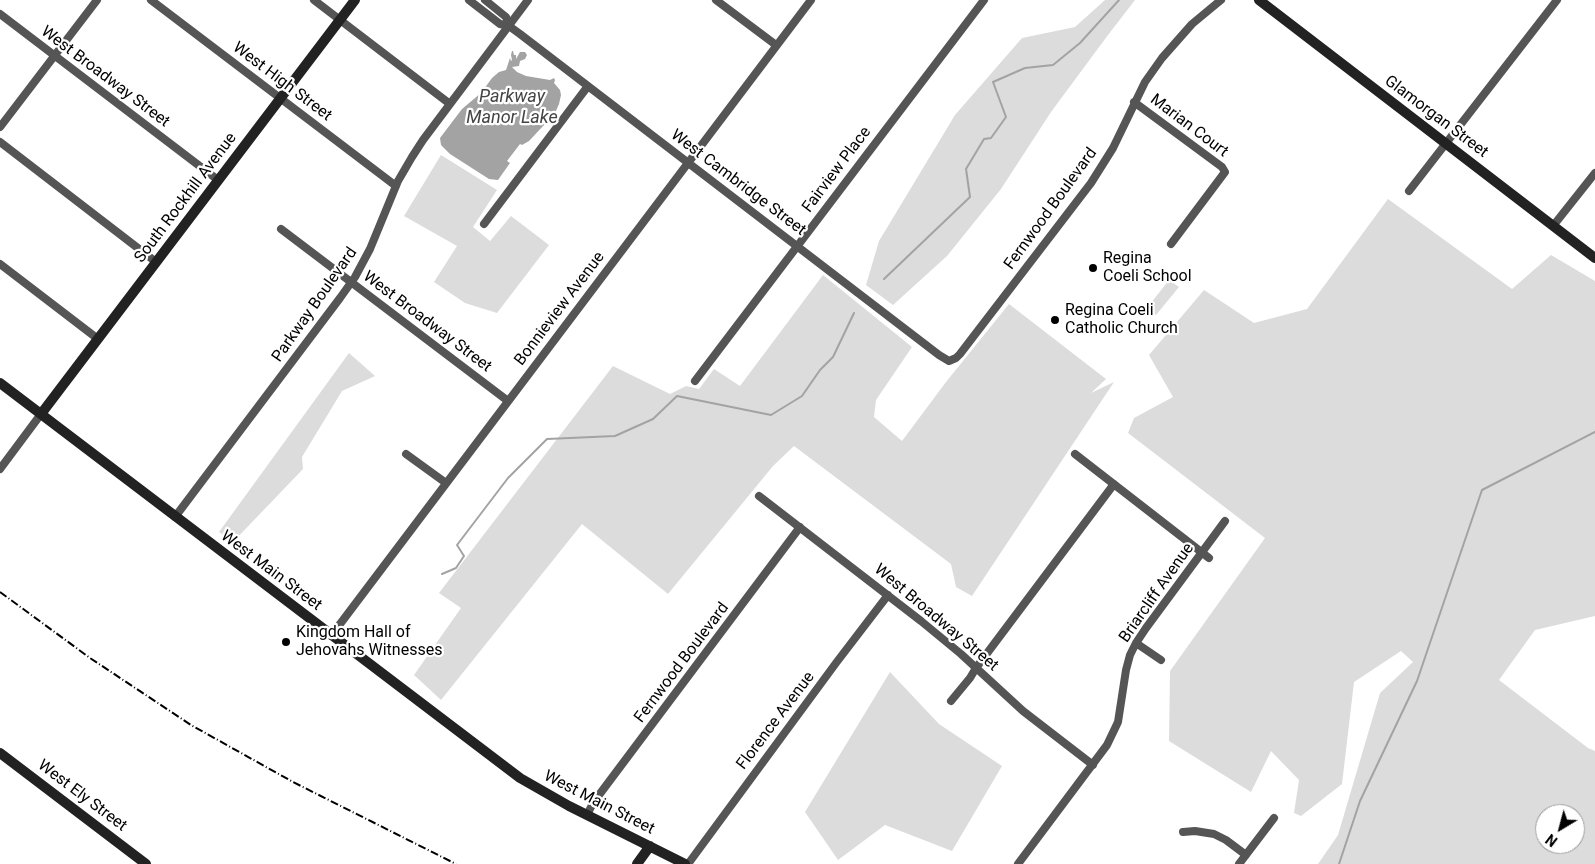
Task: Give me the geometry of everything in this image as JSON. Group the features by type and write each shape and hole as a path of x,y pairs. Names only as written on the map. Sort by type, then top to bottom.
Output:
{"street":[{"path":"0,127 97,0"},
{"name":"West High Street","path":"150,0 396,186"},
{"path":"314,0 450,104"},
{"name":"South Rockhill Avenue","path":"41,414 355,0"},
{"name":"West Cambridge Street","path":"469,0 500,24 509,26 946,360 951,361"},
{"name":"West Cambridge Street","path":"485,0 506,17 509,26"},
{"name":"Parkway Boulevard","path":"175,517 351,282 373,243 396,186 412,157 528,0"},
{"path":"716,0 776,46"},
{"name":"Bonnieview Avenue","path":"331,636 811,0"},
{"name":"Fairview Place","path":"695,381 984,0"},
{"name":"Fernwood Boulevard","path":"951,361 960,354 1091,183 1113,148 1134,102 1149,76 1170,47 1192,24 1220,0"},
{"name":"Glamorgan Street","path":"1259,0 1595,258"},
{"path":"1409,192 1557,0"},
{"name":"West Broadway Street","path":"0,14 218,180"},
{"path":"484,224 588,86"},
{"name":"Marian Court","path":"1134,102 1222,167 1225,172 1171,244"},
{"path":"0,142 156,262"},
{"path":"1554,226 1595,173"},
{"name":"West Broadway Street","path":"281,229 508,401"},
{"path":"0,264 98,339"},
{"name":"West Main Street","path":"0,383 520,778 547,795 687,864"},
{"path":"0,469 3,459 41,414"},
{"path":"406,454 446,483"},
{"path":"1075,454 1206,555"},
{"path":"951,701 1114,484"},
{"name":"West Broadway Street","path":"759,496 938,635 1023,711 1093,765"},
{"name":"Briarcliff Avenue","path":"1018,864 1107,745 1117,727 1126,670 1136,643 1146,628 1206,555 1225,521"},
{"name":"Fernwood Boulevard","path":"587,815 593,803 800,527"},
{"name":"Florence Avenue","path":"687,864 888,595"},
{"path":"1136,643 1161,660"},
{"name":"West Ely Street","path":"0,752 146,864"},
{"path":"1239,864 1274,818"},
{"path":"1183,832 1195,831 1214,834 1226,840 1246,856"},
{"path":"638,864 650,846"}],"shaded area":[{"path":"1105,0 1135,0 1051,112 1001,189 947,256 893,305 866,285 879,241 955,115 1022,38 1075,27"},
{"path":"441,155 497,190 473,227 490,241 511,216 549,245 497,313 465,303 434,282 457,246 404,216"},
{"path":"1388,199 1512,289 1551,255 1595,281 1595,616 1535,630 1499,680 1588,748 1595,751 1595,864 1318,864 1338,835 1380,693 1413,662 1401,651 1354,682 1342,784 1301,816 1294,813 1299,780 1271,751 1251,792 1169,741 1170,671 1265,538 1128,433 1134,418 1173,397 1149,355 1204,290 1254,323 1307,309"},
{"path":"823,275 912,347 876,400 874,417 902,441 946,382 1009,304 1106,379 1091,393 1114,382 972,596 956,587 951,564 794,446 773,466 668,594 582,524 441,700 414,675 461,608 439,593 613,366 670,394 686,386 699,389 714,369 740,386"},
{"path":"1169,280 1179,287 1156,315 1147,308"},
{"path":"349,353 375,376 342,391 302,457 303,469 233,542 219,532"},
{"path":"890,672 939,724 1002,766 952,851 885,825 838,860 805,812"}],"water":[{"name":"Parkway Manor Lake","path":"512,51 516,55 516,59 520,52 525,52 527,55 525,59 520,61 519,66 512,67 517,72 526,76 550,80 554,78 554,83 560,90 561,95 555,113 529,141 522,145 520,144 507,161 510,163 498,180 489,179 450,154 441,145 440,138 462,109 481,93 492,78 499,72 506,70 510,58 512,60"}],"waterway":[{"path":"884,279 970,197 966,169 984,139 991,138 1006,117 993,82 1025,68 1053,65 1080,43 1119,0"},
{"path":"442,574 456,568 464,556 457,545 508,478 547,439 615,436 653,419 677,396 771,415 802,396 820,370 833,357 854,313"},
{"path":"1339,864 1360,801 1417,681 1482,490 1595,432"}],"railway":[{"path":"0,592 90,658 191,725 293,782 456,864"}],"place":[{"name":"Regina Coeli School","path":"1093,268"},
{"name":"Regina Coeli Catholic Church","path":"1055,320"},
{"name":"Kingdom Hall of Jehovahs Witnesses","path":"286,642"}]}
